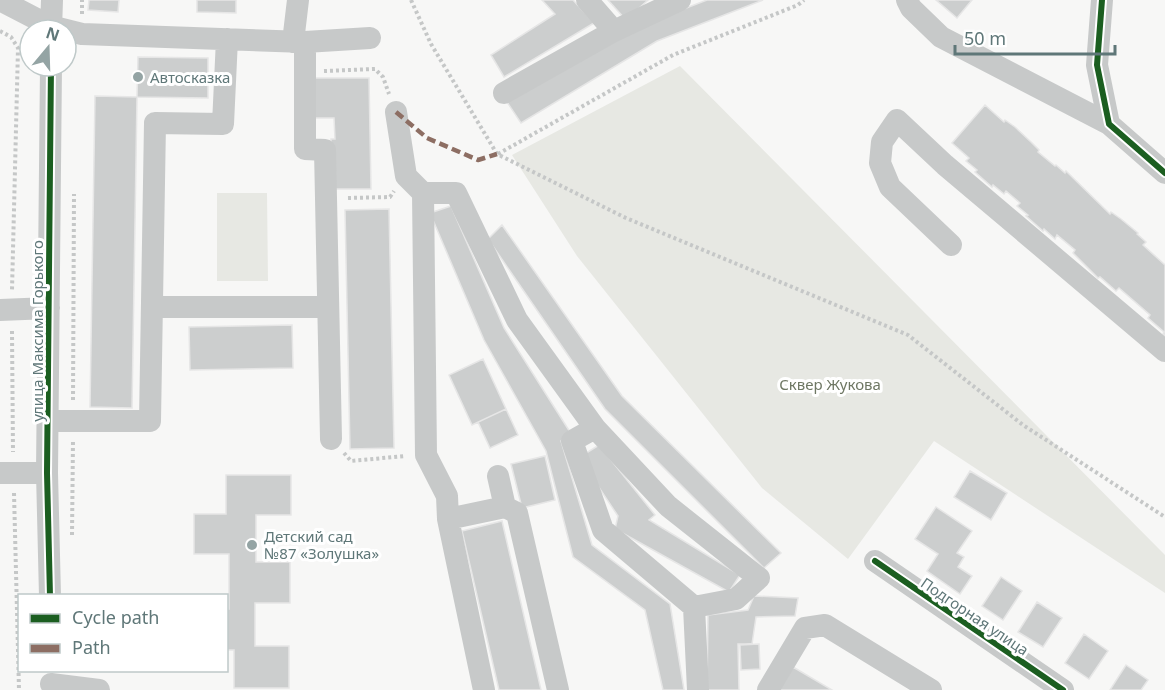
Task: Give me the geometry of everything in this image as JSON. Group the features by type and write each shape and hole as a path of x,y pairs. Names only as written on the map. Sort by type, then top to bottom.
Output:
{"street":[{"path":"0,0 32,18"},
{"path":"51,18 52,0"},
{"path":"298,0 299,42 305,71 305,149 325,150 331,439"},
{"path":"587,0 614,31"},
{"path":"504,93 614,31 677,0"},
{"path":"907,0 911,8 941,37 1108,124 1165,173"},
{"path":"1102,0 1097,65 1108,124"},
{"path":"78,33 299,42 370,38"},
{"path":"48,421 150,421 155,123 223,124 226,39"},
{"name":"улица Максима Горького","path":"50,594 47,473 51,78"},
{"path":"396,112 406,176 423,193 426,455 447,496 448,519 484,690"},
{"path":"951,245 890,187 880,163 882,142 897,120 945,165 1165,351"},
{"path":"423,193 456,193 517,320 595,428 668,506 759,578 736,599 694,607"},
{"path":"152,307 328,307"},
{"path":"6,310 49,308"},
{"path":"595,428 572,441 603,530 694,607 698,690"},
{"path":"7,473 47,473"},
{"path":"498,476 505,507"},
{"path":"448,519 505,507 517,513 558,690"},
{"name":"Подгорная улица","path":"875,561 1063,690"},
{"path":"768,690 804,628 825,625 931,690"},
{"path":"51,682 99,690"}],"path":[{"path":"82,0 82,34"},
{"path":"411,0 431,44 497,154 626,218 908,335 1023,425 1165,516"},
{"path":"497,154 673,55 798,5 804,0"},
{"path":"0,31 11,37 18,48 6,310 7,473 18,672"},
{"path":"305,71 375,69 382,77 396,112"},
{"path":"326,199 390,197 406,176"},
{"path":"72,537 74,183"},
{"path":"331,439 351,460 426,455"},
{"path":"18,672 19,690"}],"green space":[{"name":"Сквер Жукова","path":"680,66 1165,555 1165,593 934,441 848,559 762,488 577,256 512,155"},
{"path":"217,193 267,193 268,281 217,281"}],"building":[{"path":"89,0 119,0 118,12 88,10"},
{"path":"197,0 236,0 236,13 197,12"},
{"path":"542,0 573,0 594,23 504,77 491,55 555,14"},
{"path":"608,0 648,0 626,20"},
{"path":"707,0 763,0 657,41 521,123 507,102 647,23"},
{"path":"936,0 972,0 957,18"},
{"path":"138,57 208,58 208,98 137,97"},
{"path":"313,78 369,78 371,189 332,189 331,139 335,139 334,118 314,118"},
{"path":"95,96 137,97 132,408 90,407"},
{"path":"985,105 1004,122 1005,120 1015,127 1039,150 1038,152 1055,166 1065,173 1066,171 1110,214 1111,212 1138,233 1146,242 1143,245 1165,265 1165,336 1164,332 1148,318 1150,315 1119,288 1116,291 1100,277 1098,278 1073,253 1075,250 1057,235 1055,239 1044,229 1043,231 1017,206 1020,203 1006,191 1004,194 993,185 992,187 966,161 969,158 952,143"},
{"path":"451,206 504,328 570,432 561,441 592,545 670,604 684,690 663,690 645,610 573,557 546,451 484,340 430,213"},
{"path":"389,209 394,448 350,449 345,210"},
{"path":"502,225 622,396 781,553 764,568 605,409 488,239"},
{"path":"292,325 293,368 190,370 189,327"},
{"path":"483,359 506,409 472,425 449,375"},
{"path":"506,409 518,435 490,448 478,422"},
{"path":"599,445 655,515 649,520 740,575 729,592 615,529 618,516 588,471 583,455"},
{"path":"545,456 555,500 522,508 511,464"},
{"path":"970,471 1007,493 991,520 954,497"},
{"path":"226,475 291,475 291,515 256,515 256,562 290,562 290,603 255,603 255,646 289,646 289,688 234,688 234,650 228,650 229,554 194,554 194,514 226,514"},
{"path":"936,507 972,531 957,553 964,557 958,567 972,576 960,594 927,571 938,554 915,539"},
{"path":"502,521 541,690 499,690 462,531"},
{"path":"1001,577 1022,591 1003,620 982,606"},
{"path":"754,596 798,598 795,616 756,617 752,644 738,644 739,690 707,690 708,615 748,610"},
{"path":"1037,602 1062,618 1043,647 1018,632"},
{"path":"1084,634 1108,651 1089,679 1065,663"},
{"path":"759,644 760,669 741,670 740,645"},
{"path":"1126,665 1148,680 1141,690 1110,690"},
{"path":"793,667 832,690 779,690"}],"marked path":[{"path":"396,112 427,138 478,160 497,154"}],"cycle path":[{"path":"1102,0 1097,65 1109,124 1165,173"},
{"path":"50,594 47,473 51,78"},
{"path":"875,561 1063,690"}],"place":[{"name":"Автосказка","path":"138,77"},
{"name":"Детский сад №87 «Золушка»","path":"252,545"}]}
